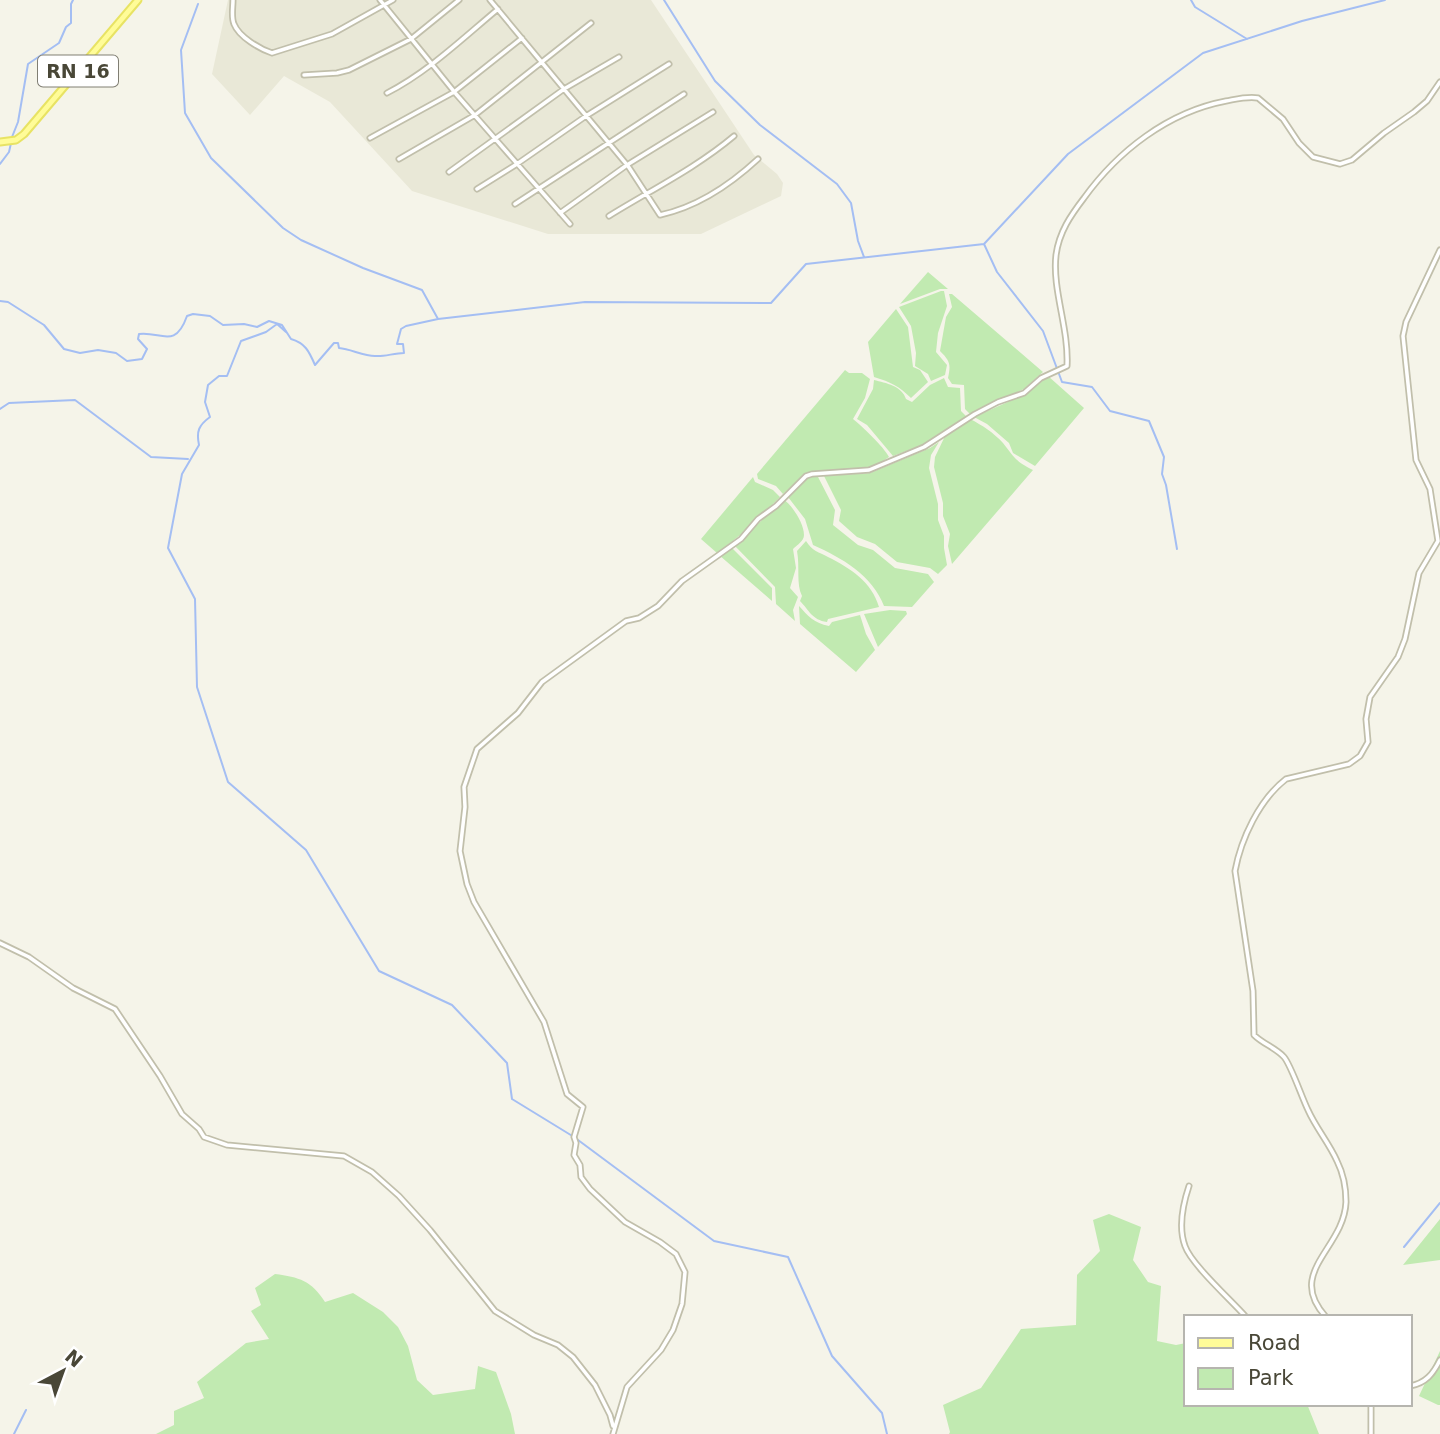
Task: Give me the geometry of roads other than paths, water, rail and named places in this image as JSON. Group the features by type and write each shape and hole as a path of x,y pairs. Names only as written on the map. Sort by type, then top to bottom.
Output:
{"main road":[{"name":"RN 16","path":"0,142 12,141 34,123 138,0"}],"street":[{"path":"233,0 235,27 254,43 272,53 332,34 393,0"},
{"path":"380,0 454,92 570,224"},
{"path":"304,75 349,70 411,38 459,0"},
{"path":"490,0 627,165 660,215 676,211 723,186 758,159"},
{"path":"387,93 432,64 498,9"},
{"path":"399,159 475,115 592,23"},
{"path":"370,138 454,92 522,38"},
{"path":"449,173 564,89 619,57"},
{"path":"477,189 669,64"},
{"path":"613,1432 627,1387 661,1350 673,1330 682,1304 685,1272 676,1254 618,1217 581,1177 580,1165 574,1155 574,1137 583,1107 567,1094 544,1022 474,902 461,864 461,833 466,807 464,787 477,749 517,713 542,682 626,621 639,618 658,606 689,575 741,539 754,523 773,509 806,476 869,470 924,447 975,414 1024,393 1041,378 1067,366 1066,336 1055,274 1063,230 1071,215 1106,169 1161,125 1206,106 1244,98 1258,98 1283,119 1299,143 1313,157 1340,164 1352,160 1414,112 1427,101 1440,82"},
{"path":"515,204 684,93"},
{"path":"560,214 627,165 713,112"},
{"path":"609,216 705,159 734,136"},
{"path":"1324,1315 1313,1302 1311,1286 1319,1261 1340,1227 1346,1203 1345,1184 1337,1161 1309,1113 1288,1062 1254,1035 1253,991 1235,871 1238,852 1257,810 1279,784 1286,779 1349,764 1364,750 1368,742 1366,719 1370,697 1398,657 1405,639 1419,573 1438,541 1430,489 1416,460 1404,329 1440,250"},
{"path":"0,943 29,957 73,988 115,1009 182,1114 204,1137 227,1144 344,1156 372,1172 399,1196 430,1230 495,1311 534,1335 558,1345 573,1357 595,1385 610,1415 613,1432"},
{"path":"1189,1186 1182,1210 1185,1247 1196,1263 1245,1315"},
{"path":"1412,1385 1429,1378 1440,1360"},
{"path":"1371,1406 1371,1434"}],"waterway":[{"path":"12,137 18,122 28,64 59,43 66,27 71,23 73,0"},
{"path":"664,0 715,81 760,125 837,184 851,203 864,257"},
{"path":"1191,0 1195,7 1247,39"},
{"path":"0,301 8,302 44,325 64,349 80,353 98,350 116,353 127,361 142,359 147,349 138,339 139,334 172,336 178,333 187,316 193,314 210,316 223,325 244,324 257,327 269,321 282,325 291,339 306,348 315,365 334,343 338,343 339,348 370,356 404,353 403,344 397,344 401,329 438,319 585,302 771,303 806,264 984,244 1068,154 1203,53 1302,21 1385,0"},
{"path":"198,4 181,50 185,113 211,158 283,228 301,240 363,268 422,290 438,319"},
{"path":"0,164 9,152 11,143"},
{"path":"984,244 997,272 1043,331 1062,382 1092,387 1110,411 1149,421 1164,457 1162,474 1177,549"},
{"path":"286,332 277,324 266,332 241,341 227,376 219,376 208,385 205,402 210,417 199,429 199,445 182,474 168,548 195,599 197,687 228,782 306,850 379,971 452,1005 507,1063 512,1099 574,1137 714,1241 788,1257 832,1356 882,1413 887,1434"},
{"path":"0,409 9,403 75,400 151,457 188,459"},
{"path":"1404,1247 1440,1203"},
{"path":"14,1434 26,1410"}]}
